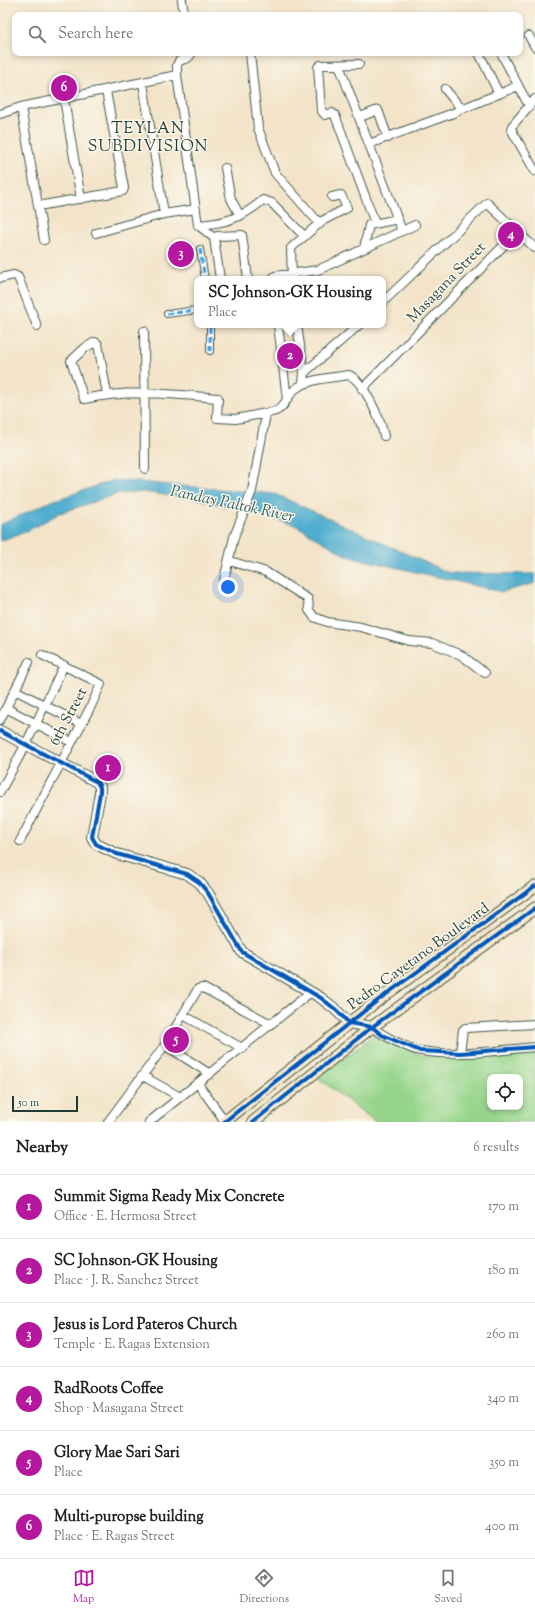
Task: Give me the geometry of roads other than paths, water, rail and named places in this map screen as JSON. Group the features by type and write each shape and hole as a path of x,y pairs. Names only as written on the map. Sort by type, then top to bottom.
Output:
{"main road":[{"name":"Pedro Cayetano Boulevard","path":"224,1121 348,1023 535,886"},
{"name":"Pedro Cayetano Boulevard","path":"254,1122 372,1027 535,908"}],"street":[{"path":"182,0 184,12"},
{"path":"529,36 535,47"},
{"path":"190,56 179,61 177,65 177,75 198,225 214,238 220,276"},
{"path":"250,56 258,128 275,173 320,224"},
{"path":"480,56 499,94"},
{"path":"503,56 529,106"},
{"path":"359,64 320,65 318,67 321,110 325,115 332,113 335,114 375,223"},
{"path":"339,65 402,231"},
{"path":"0,114 21,107 106,91 177,75"},
{"path":"143,83 164,214"},
{"path":"369,144 456,112 461,107 464,108 518,86"},
{"path":"445,89 461,107"},
{"path":"38,206 121,192 124,188 106,91"},
{"path":"64,99 81,199"},
{"path":"535,99 511,129 535,172"},
{"path":"21,107 44,240"},
{"path":"360,117 378,110 388,138"},
{"path":"225,168 231,200 240,216"},
{"path":"292,276 290,249 320,224 347,208 341,195 332,197"},
{"path":"198,225 219,224 240,216 263,200 268,200 304,236"},
{"path":"386,299 487,203 535,248"},
{"path":"96,233 164,214 196,209"},
{"path":"364,248 367,227 375,223 398,219"},
{"path":"296,276 318,270 415,225"},
{"name":"Masagana Street","path":"362,389 518,231"},
{"path":"214,238 217,236 234,234 242,236 248,276"},
{"path":"200,249 204,276"},
{"path":"0,278 14,275 18,277 37,326"},
{"path":"167,314 194,310"},
{"path":"210,328 210,351"},
{"path":"278,328 287,398"},
{"path":"297,328 304,373 303,383"},
{"path":"304,373 355,328"},
{"path":"144,331 143,392 145,468"},
{"path":"107,394 98,344 95,342 74,357 72,363 79,379 84,399 107,394 143,392 218,398 217,418 236,420 279,410 287,398 303,383 349,375 353,377 362,389 380,420 384,436"},
{"path":"224,580 230,560 234,537 252,490 266,414"},
{"path":"230,560 266,572 308,599 309,610 314,617 336,624 361,627 409,641 432,643 461,655 485,673"},
{"name":"6th Street","path":"20,841 81,724 100,684 42,655"},
{"path":"0,720 29,662"},
{"path":"0,792 26,744 64,665"},
{"path":"15,690 81,724"},
{"path":"6,708 71,742"},
{"path":"0,731 97,782 100,787 92,837 96,844 117,854 187,874 199,882 208,894 242,952 311,992 335,1008 348,1023 372,1027 382,1035 420,1051 460,1053 535,1047"},
{"path":"108,1122 165,1045 200,988 271,1024"},
{"path":"149,1122 311,992"},
{"path":"183,1015 242,1048"},
{"path":"460,1053 464,1028 535,1024"},
{"path":"165,1045 210,1074"},
{"path":"143,1076 180,1097"},
{"path":"198,1084 224,1121"}],"water":[{"name":"Panday Paltok River","path":"114,480 275,494 449,573 535,574 535,583 502,592 347,556 295,525 234,507 197,499 142,492 117,494 60,513 29,530 0,541 0,525 49,502"}],"place":[{"name":"Multi-puropse building","path":"64,88"},
{"name":"RadRoots Coffee","path":"511,235"},
{"name":"Jesus is Lord Pateros Church","path":"181,254"},
{"name":"SC Johnson-GK Housing","path":"290,356"},
{"name":"Summit Sigma Ready Mix Concrete","path":"108,768"},
{"name":"Glory Mae Sari Sari","path":"176,1040"}],"district":[{"name":"TEYLAN SUBDIVISION","path":"148,138"}]}
